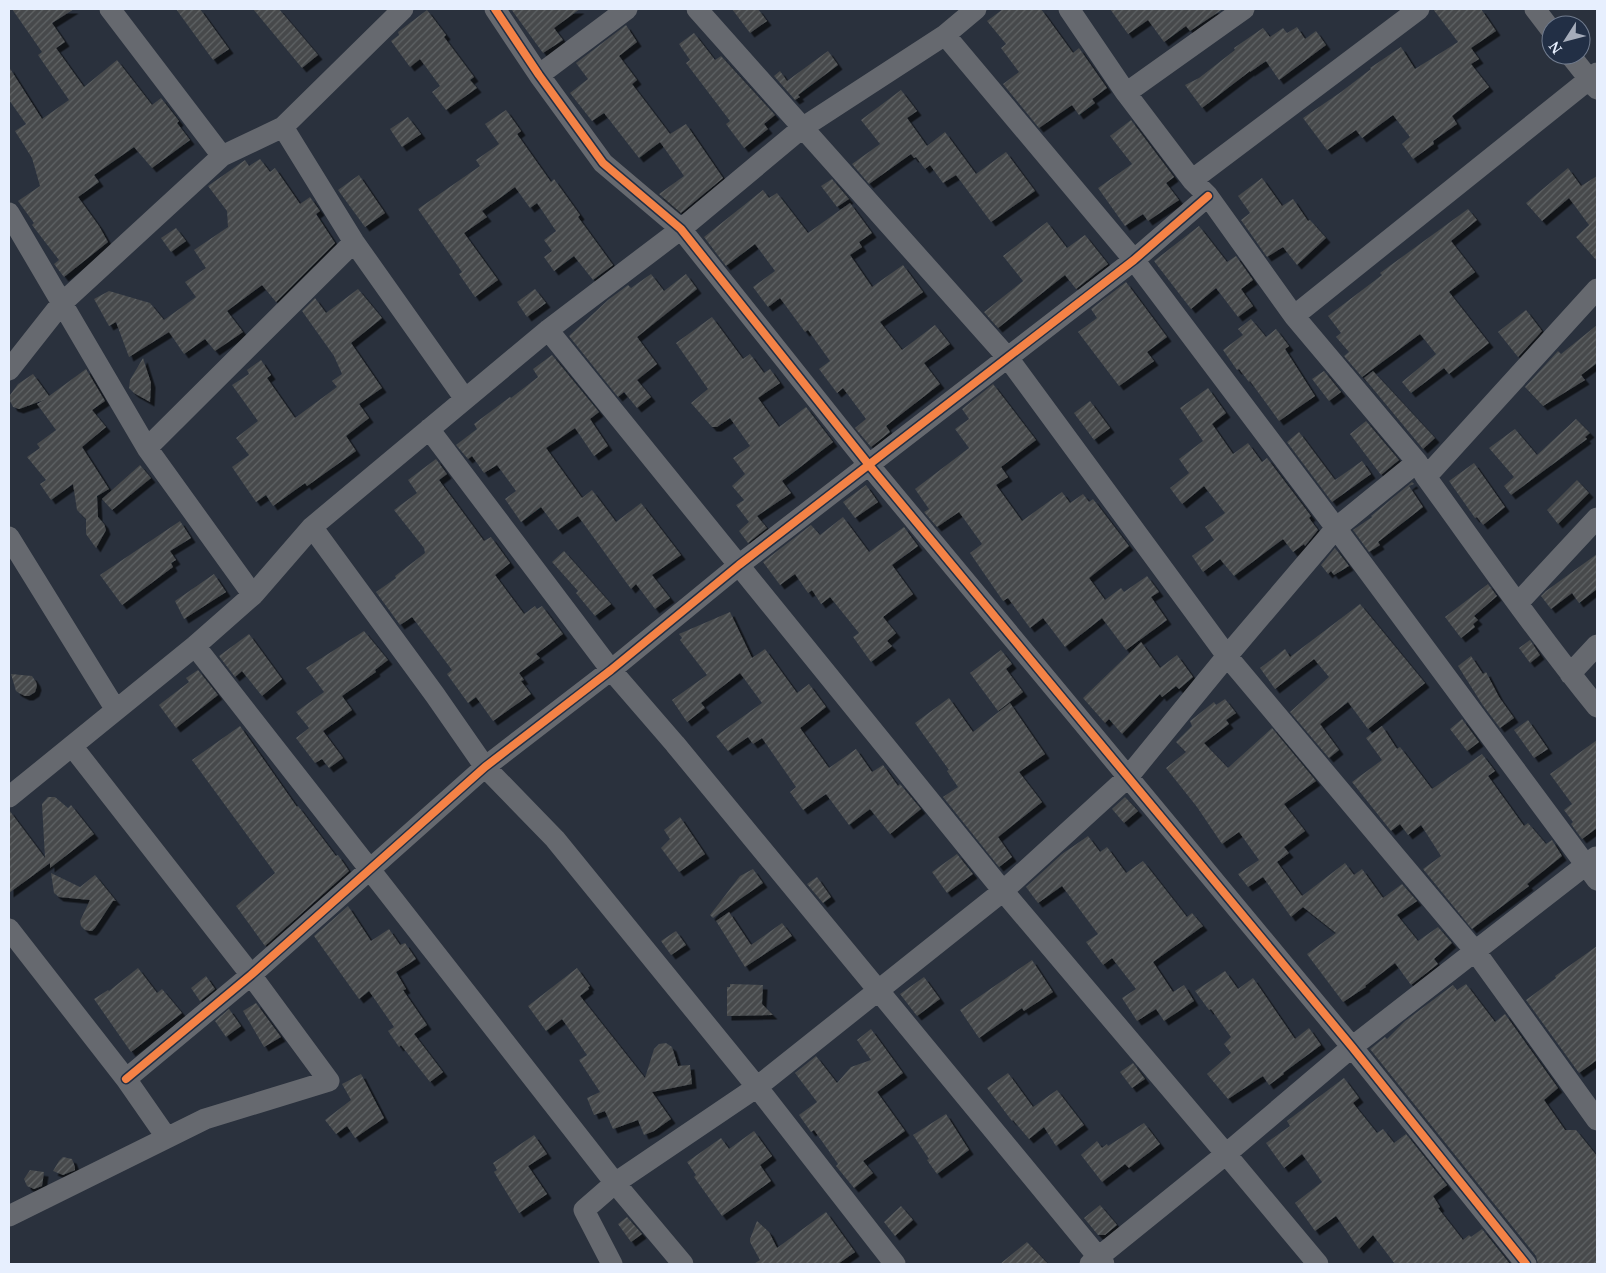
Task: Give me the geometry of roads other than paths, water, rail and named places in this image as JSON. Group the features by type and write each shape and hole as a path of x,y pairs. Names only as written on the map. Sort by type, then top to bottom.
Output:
{"street":[{"path":"110,9 222,156"},
{"path":"9,370 61,304 222,156 283,127 403,9"},
{"path":"495,9 539,75 603,164 681,229 869,465 1352,1047 1526,1264"},
{"path":"539,75 627,9"},
{"path":"697,9 1008,358 1227,656 1475,951 1597,1120"},
{"path":"9,797 195,646 253,595 312,527 548,330 681,229 802,128 945,36 976,9"},
{"path":"1069,9 1126,93 1192,180 1208,196 1294,316 1422,469 1570,674 1597,707"},
{"path":"1126,93 1244,9"},
{"path":"1192,180 1419,9"},
{"path":"429,429 612,670 675,744 1097,1262 1352,1047 1475,951 1593,867 1134,260 945,36"},
{"path":"1294,316 1595,81 1580,65"},
{"path":"283,127 354,242 465,399"},
{"path":"126,1079 251,975 484,767 612,670 739,565 1134,260 1208,196"},
{"path":"9,212 61,304 147,448 253,595"},
{"path":"147,448 354,242"},
{"path":"612,1264 584,1210 615,1184 757,1087 1003,891 1128,777 1227,656 1336,528 1422,469 1597,289"},
{"path":"548,330 1003,891 1318,1264"},
{"path":"1518,603 1597,518"},
{"path":"312,527 435,695 484,767 554,839 757,1087 895,1264"},
{"path":"9,537 116,710"},
{"path":"1570,674 1597,645"},
{"path":"195,646 615,1184 683,1264"},
{"path":"11,1212 205,1119 329,1081 251,975 72,746"},
{"path":"9,929 126,1079 167,1138"}]}
